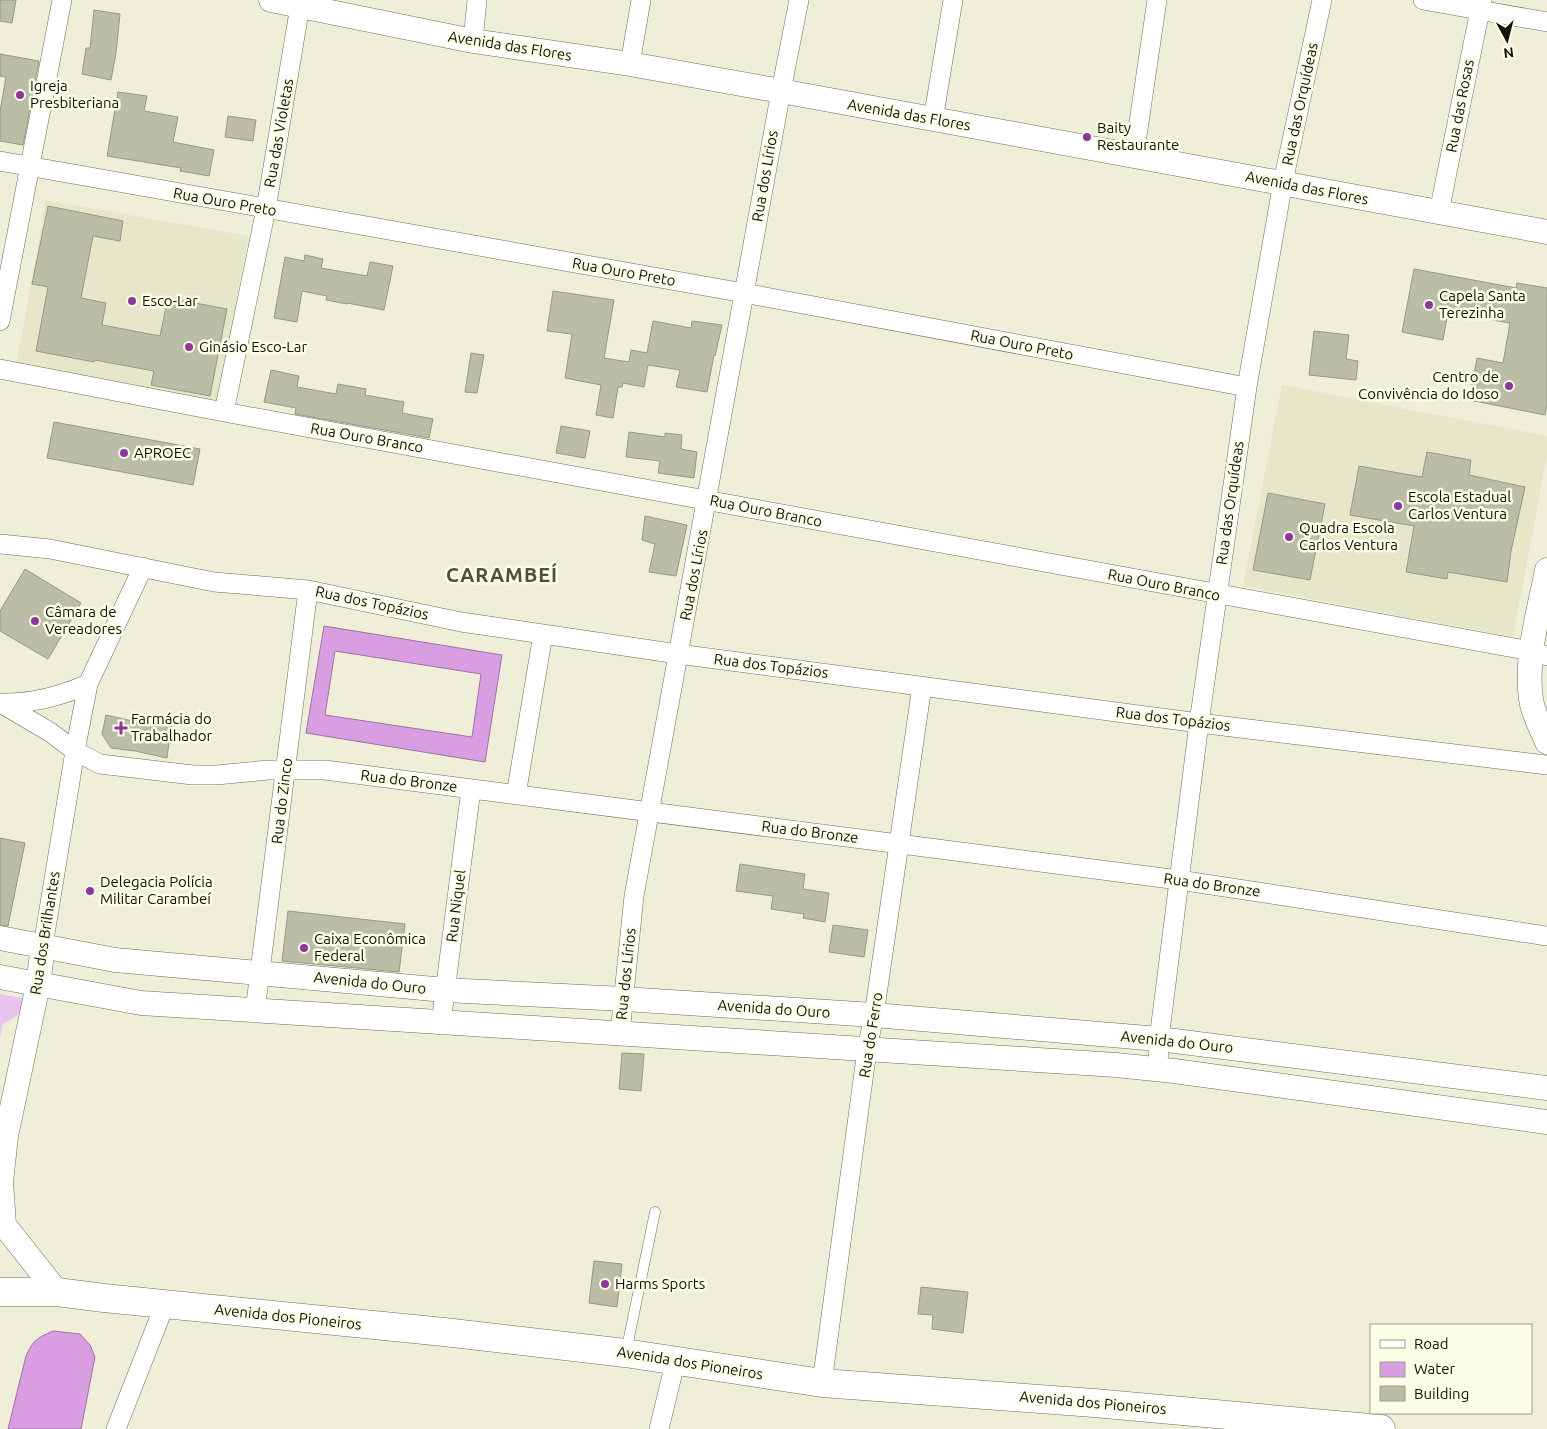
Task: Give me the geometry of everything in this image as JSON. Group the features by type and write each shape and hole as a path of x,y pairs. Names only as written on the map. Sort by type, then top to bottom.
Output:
{"main road":[{"name":"Avenida dos Pioneiros","path":"0,1292 58,1292 626,1352 822,1383 1094,1403 1381,1429"}],"street":[{"path":"0,320 62,0"},
{"name":"Avenida das Flores","path":"271,0 301,3 473,41 630,64 1283,182 1547,232"},
{"path":"473,41 477,0"},
{"path":"630,64 641,0"},
{"name":"Rua dos Lírios","path":"620,1033 634,896 708,500 781,91 800,0"},
{"path":"933,120 953,0"},
{"path":"1134,156 1157,0"},
{"name":"Rua das Orquídeas","path":"1158,1070 1159,1039 1199,723 1247,387 1283,182 1322,0"},
{"path":"1423,0 1481,6 1547,22"},
{"name":"Rua das Violetas","path":"224,412 266,209 301,3"},
{"name":"Rua das Rosas","path":"1438,212 1481,6"},
{"name":"Rua Ouro Preto","path":"0,161 744,293 1247,387"},
{"name":"Rua Ouro Branco","path":"0,369 1539,654"},
{"name":"Rua dos Topázios","path":"0,544 50,549 214,582 308,590 461,622 678,654 1199,723 1547,765"},
{"name":"Rua dos Brilhantes","path":"58,1292 2,1225 1,1182 6,1136 38,985 75,751 88,684 143,567"},
{"path":"1547,570 1539,654 1530,679 1531,701 1547,742"},
{"name":"Rua do Zinco","path":"255,1011 308,590"},
{"path":"516,795 543,634"},
{"path":"1,703 51,698 88,684"},
{"name":"Rua do Ferro","path":"822,1383 867,1050 900,843 922,686"},
{"name":"Rua do Bronze","path":"1,703 50,732 75,751 100,764 193,775 325,770 1179,880 1547,936"},
{"name":"Rua Niquel","path":"441,1022 471,789"},
{"name":"Avenida do Ouro","path":"0,938 115,960 445,990 874,1015 1159,1039 1547,1088"},
{"name":"Avenida do Ouro","path":"0,977 141,1003 1116,1065 1547,1122"},
{"path":"116,1429 165,1304"},
{"path":"659,1429 676,1359"}],"lane":[{"path":"626,1352 655,1212"}],"shaded area":[{"name":"Esco-Lar","path":"46,200 248,236 218,402 16,366"},
{"name":"Escola Estadual Carlos Ventura","path":"1282,385 1547,436 1547,456 1513,637 1243,586"},
{"path":"0,994 22,998 28,1009 2,1025 0,1038"}],"water":[{"path":"324,626 502,655 485,762 306,733","holes":["335,651 481,674 472,737 325,715"]},
{"path":"53,1331 80,1334 90,1345 95,1357 81,1429 8,1429 26,1356 36,1340"}],"building":[{"path":"0,0 16,0 12,23 0,21"},
{"path":"94,10 120,14 111,80 82,74 86,48 90,48"},
{"name":"Igreja Presbiteriana","path":"0,54 39,61 23,145 0,141 0,112 6,77 0,76"},
{"path":"118,92 147,96 144,111 178,117 173,142 214,150 209,176 180,171 181,168 107,156"},
{"path":"228,116 256,120 253,141 225,137"},
{"path":"48,206 123,221 120,241 93,236 81,298 106,303 102,325 160,336 168,298 227,309 210,396 151,385 154,371 36,351 48,287 32,284"},
{"path":"305,255 323,259 321,268 367,276 370,262 393,266 384,310 326,300 327,296 302,291 297,322 274,318 285,257 304,261"},
{"path":"1414,269 1516,288 1517,283 1547,288 1547,404 1545,415 1469,400 1477,358 1503,363 1510,323 1448,312 1443,340 1402,332"},
{"path":"553,291 614,300 604,358 629,362 631,350 647,353 653,321 691,328 692,321 722,325 707,392 676,387 680,370 648,365 644,387 623,383 622,387 618,387 613,418 596,415 601,385 565,378 572,334 547,331"},
{"path":"1314,331 1349,335 1346,359 1358,361 1356,380 1309,375"},
{"path":"471,353 484,355 477,393 465,392"},
{"path":"271,370 299,376 297,387 336,394 338,384 366,389 365,395 404,402 402,413 433,419 429,438 295,414 296,408 264,402"},
{"name":"APROEC","path":"54,422 200,449 193,485 47,458"},
{"path":"561,426 590,431 585,458 556,453"},
{"path":"629,432 665,437 665,433 682,435 681,449 697,452 694,478 658,473 660,461 626,457"},
{"path":"1427,452 1471,460 1469,475 1525,487 1511,551 1507,582 1448,572 1447,579 1406,572 1414,526 1350,515 1359,466 1422,477"},
{"name":"Quadra Escola Carlos Ventura","path":"1268,493 1325,504 1310,580 1253,570"},
{"path":"645,516 687,525 676,576 649,572 655,544 642,540"},
{"name":"Câmara de Vereadores","path":"25,569 81,603 48,659 0,631 0,611"},
{"path":"106,715 145,724 146,715 172,719 167,758 111,748 102,734"},
{"path":"0,838 25,843 8,926 0,925"},
{"path":"740,864 805,874 803,889 829,893 825,922 803,918 804,914 771,909 773,896 736,891"},
{"path":"288,911 405,924 399,972 282,961"},
{"path":"833,925 868,930 864,957 829,952"},
{"path":"622,1053 644,1054 641,1091 619,1089"},
{"name":"Harms Sports","path":"594,1261 622,1264 617,1307 589,1303"},
{"path":"921,1287 968,1292 963,1333 932,1329 933,1315 918,1314"}],"place":[{"name":"Igreja Presbiteriana","path":"20,95"},
{"name":"Baity Restaurante","path":"1087,137"},
{"name":"Esco-Lar","path":"132,301"},
{"name":"Capela Santa Terezinha","path":"1429,305"},
{"name":"Ginásio Esco-Lar","path":"189,347"},
{"name":"Centro de Convivência do Idoso","path":"1509,386"},
{"name":"APROEC","path":"124,453"},
{"name":"Escola Estadual Carlos Ventura","path":"1398,506"},
{"name":"Quadra Escola Carlos Ventura","path":"1289,537"},
{"name":"Câmara de Vereadores","path":"35,621"},
{"name":"Farmácia do Trabalhador","path":"121,728"},
{"name":"Delegacia Polícia Militar Carambeí","path":"90,891"},
{"name":"Caixa Econômica Federal","path":"304,948"},
{"name":"Harms Sports","path":"605,1284"}],"district":[{"name":"CARAMBEÍ","path":"502,575"}]}
